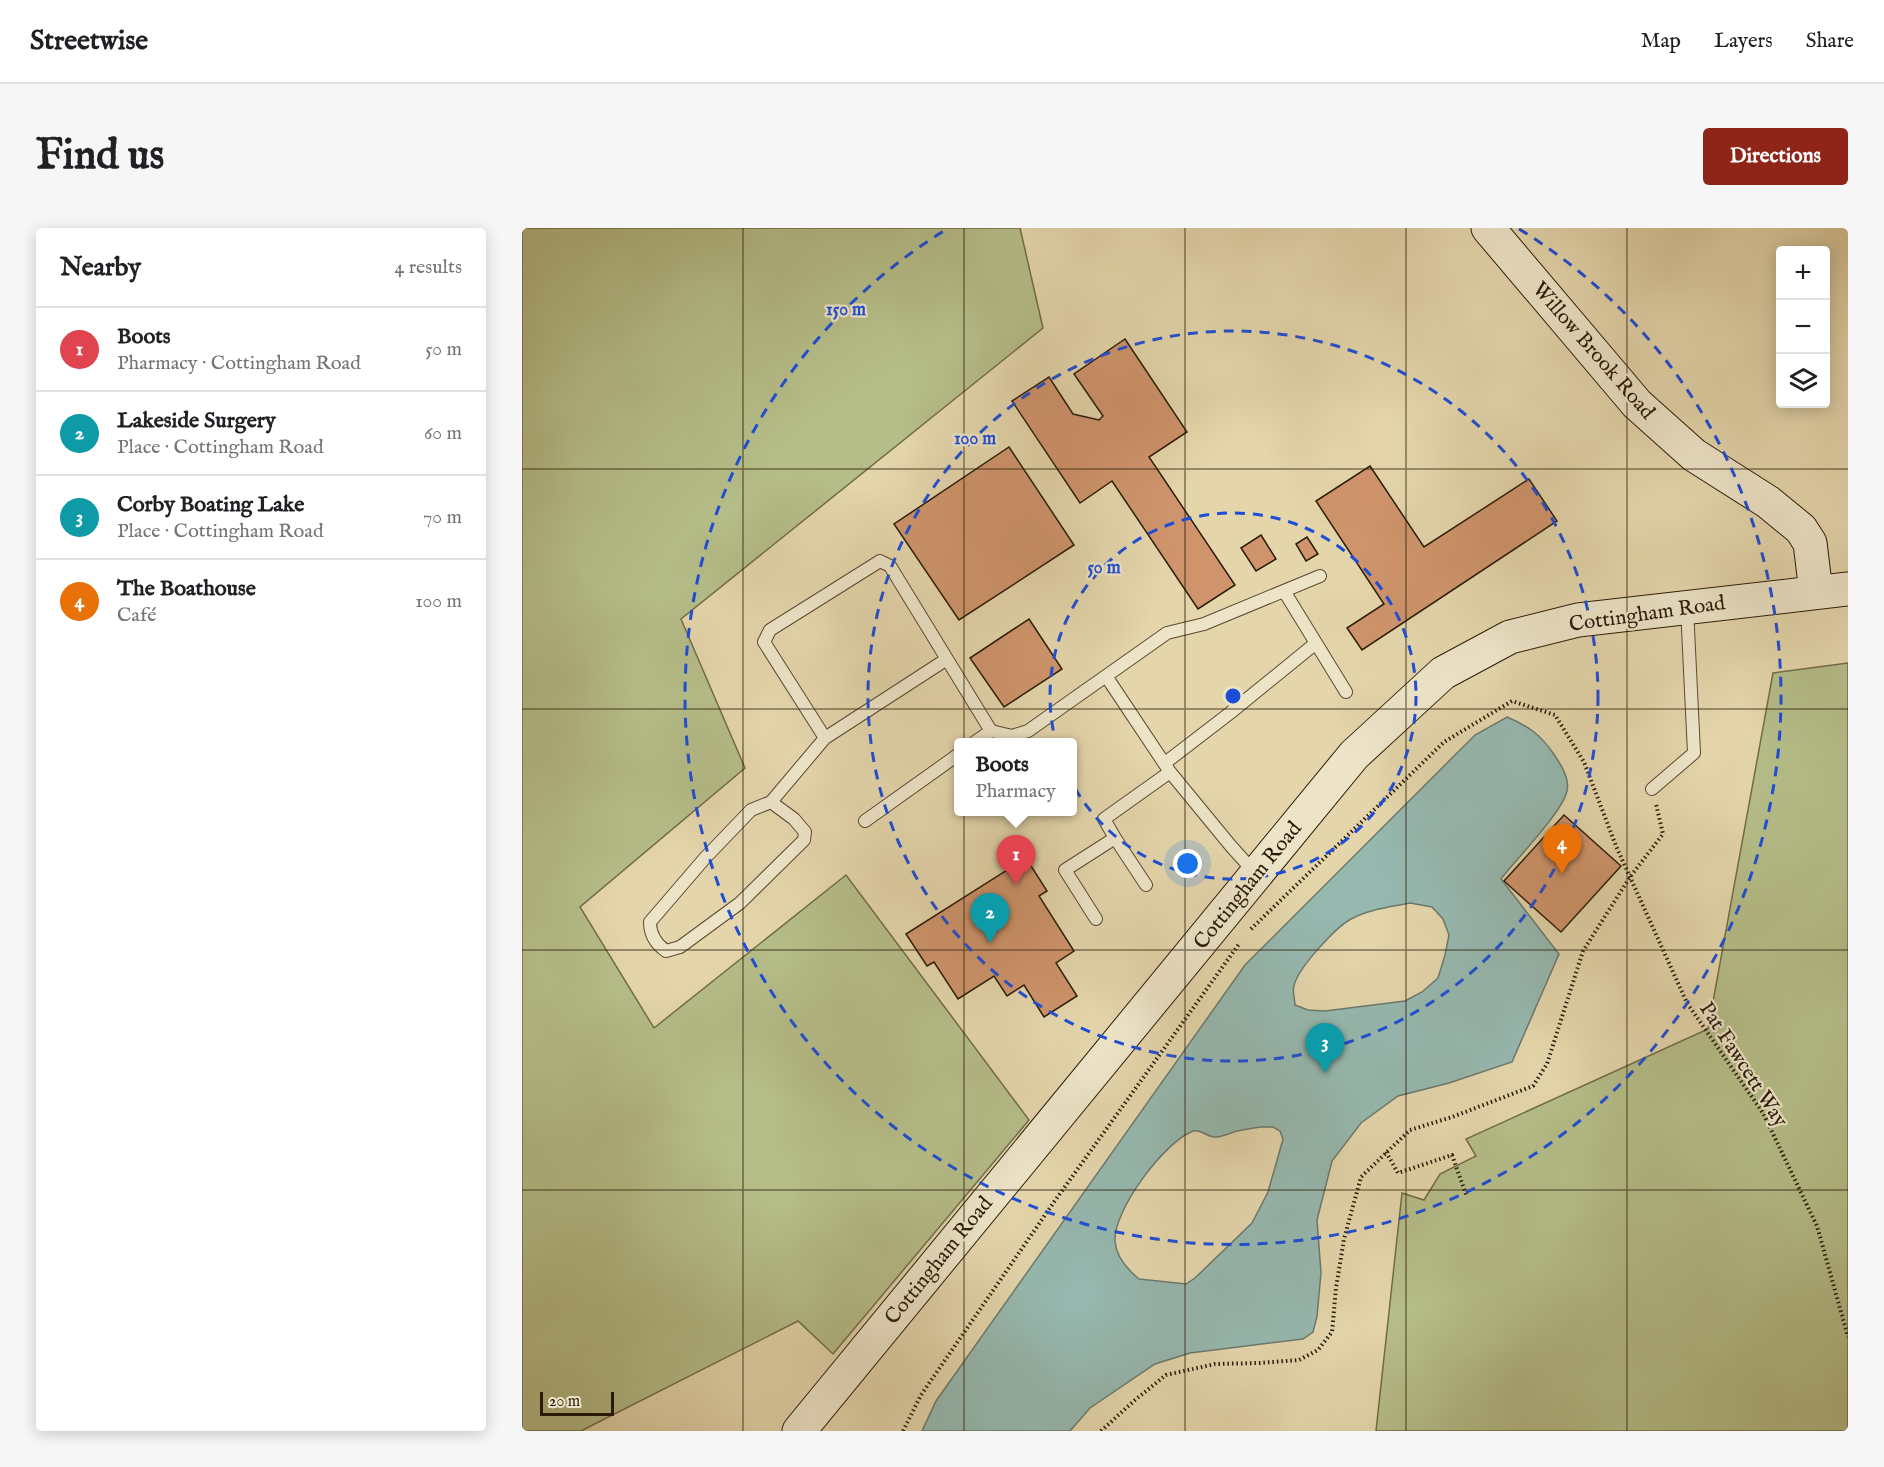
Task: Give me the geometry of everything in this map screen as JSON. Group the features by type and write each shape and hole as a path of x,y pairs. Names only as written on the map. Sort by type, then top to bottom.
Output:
{"street":[{"name":"Willow Brook Road","path":"1488,228 1637,404 1694,455 1768,502 1801,529 1810,543 1815,592"},
{"name":"Cottingham Road","path":"799,1431 1354,755 1443,673 1510,638 1578,620 1848,589"}],"lane":[{"path":"825,738 764,642 770,630 880,561 890,566 991,731 1012,736 1028,731 1167,633 1204,624 1320,576"},
{"path":"1284,591 1346,692"},
{"path":"1652,789 1694,753 1688,606"},
{"path":"1146,885 1104,819 1316,643"},
{"path":"771,802 794,819 805,832 804,840 740,903 680,947 666,951 659,946 650,931 650,922 705,858 751,810 771,802 825,738 947,659"},
{"path":"1106,676 1168,767 1256,874"},
{"path":"981,738 991,731"},
{"path":"865,821 954,758"},
{"path":"1096,919 1065,870 1115,838"}],"path":[{"name":"Pat Fawcett Way","path":"1247,933 1444,742 1512,701 1555,715 1584,762 1616,846 1688,1003 1763,1113 1817,1226 1848,1337"},
{"path":"1101,1431 1167,1376 1215,1364 1299,1360 1318,1350 1332,1332 1344,1239 1361,1177 1410,1130 1452,1117 1533,1086 1547,1064 1583,951 1630,877 1663,834 1652,789"},
{"path":"903,1431 921,1395 1054,1202 1240,942"},
{"path":"1386,1152 1398,1173 1452,1155 1467,1197"}],"green space":[{"path":"522,228 1020,228 1043,328 681,619 745,768 580,907 654,1028 846,875 1029,1120 833,1354 798,1321 581,1431 522,1431"},
{"path":"1848,663 1848,1431 1376,1431 1402,1193 1424,1200 1440,1174 1476,1156 1466,1139 1708,1029 1773,673"}],"water":[{"path":"1507,717 1514,720 1533,731 1548,746 1566,776 1567,791 1557,811 1501,879 1559,954 1512,1062 1449,1083 1398,1096 1361,1123 1332,1161 1317,1220 1321,1273 1317,1316 1313,1332 1303,1339 1190,1353 1155,1364 1090,1408 1070,1431 922,1431 936,1401 1245,965 1475,735","holes":["1410,903 1432,907 1443,919 1449,935 1438,978 1422,992 1405,1001 1325,1011 1308,1010 1295,1005 1293,991 1302,969 1336,930 1344,923 1365,913","1260,1127 1273,1127 1280,1131 1283,1139 1268,1192 1252,1223 1186,1284 1139,1279 1120,1257 1115,1241 1122,1213 1142,1179 1168,1149 1193,1131 1215,1137"]}],"building":[{"path":"1125,339 1187,432 1149,457 1235,585 1198,609 1112,481 1080,503 1012,401 1049,377 1073,414 1099,420 1103,416 1074,374"},
{"path":"1009,447 1074,545 959,620 894,524"},
{"path":"1370,466 1424,547 1529,479 1557,521 1362,650 1347,628 1384,604 1316,501"},
{"path":"1261,535 1276,559 1256,571 1241,548"},
{"path":"1307,537 1318,554 1306,561 1296,544"},
{"path":"1029,619 1062,669 1004,707 970,658"},
{"path":"1564,815 1621,866 1561,932 1504,881"},
{"path":"1026,858 1047,891 1039,896 1074,951 1056,963 1077,996 1044,1017 1024,985 1007,996 994,976 958,999 934,962 927,966 906,934"}],"place":[{"name":"The Boathouse","path":"1562,874"},
{"name":"Boots","path":"1016,885"},
{"name":"Lakeside Surgery","path":"990,943"},
{"name":"Corby Boating Lake","path":"1325,1073"}]}
